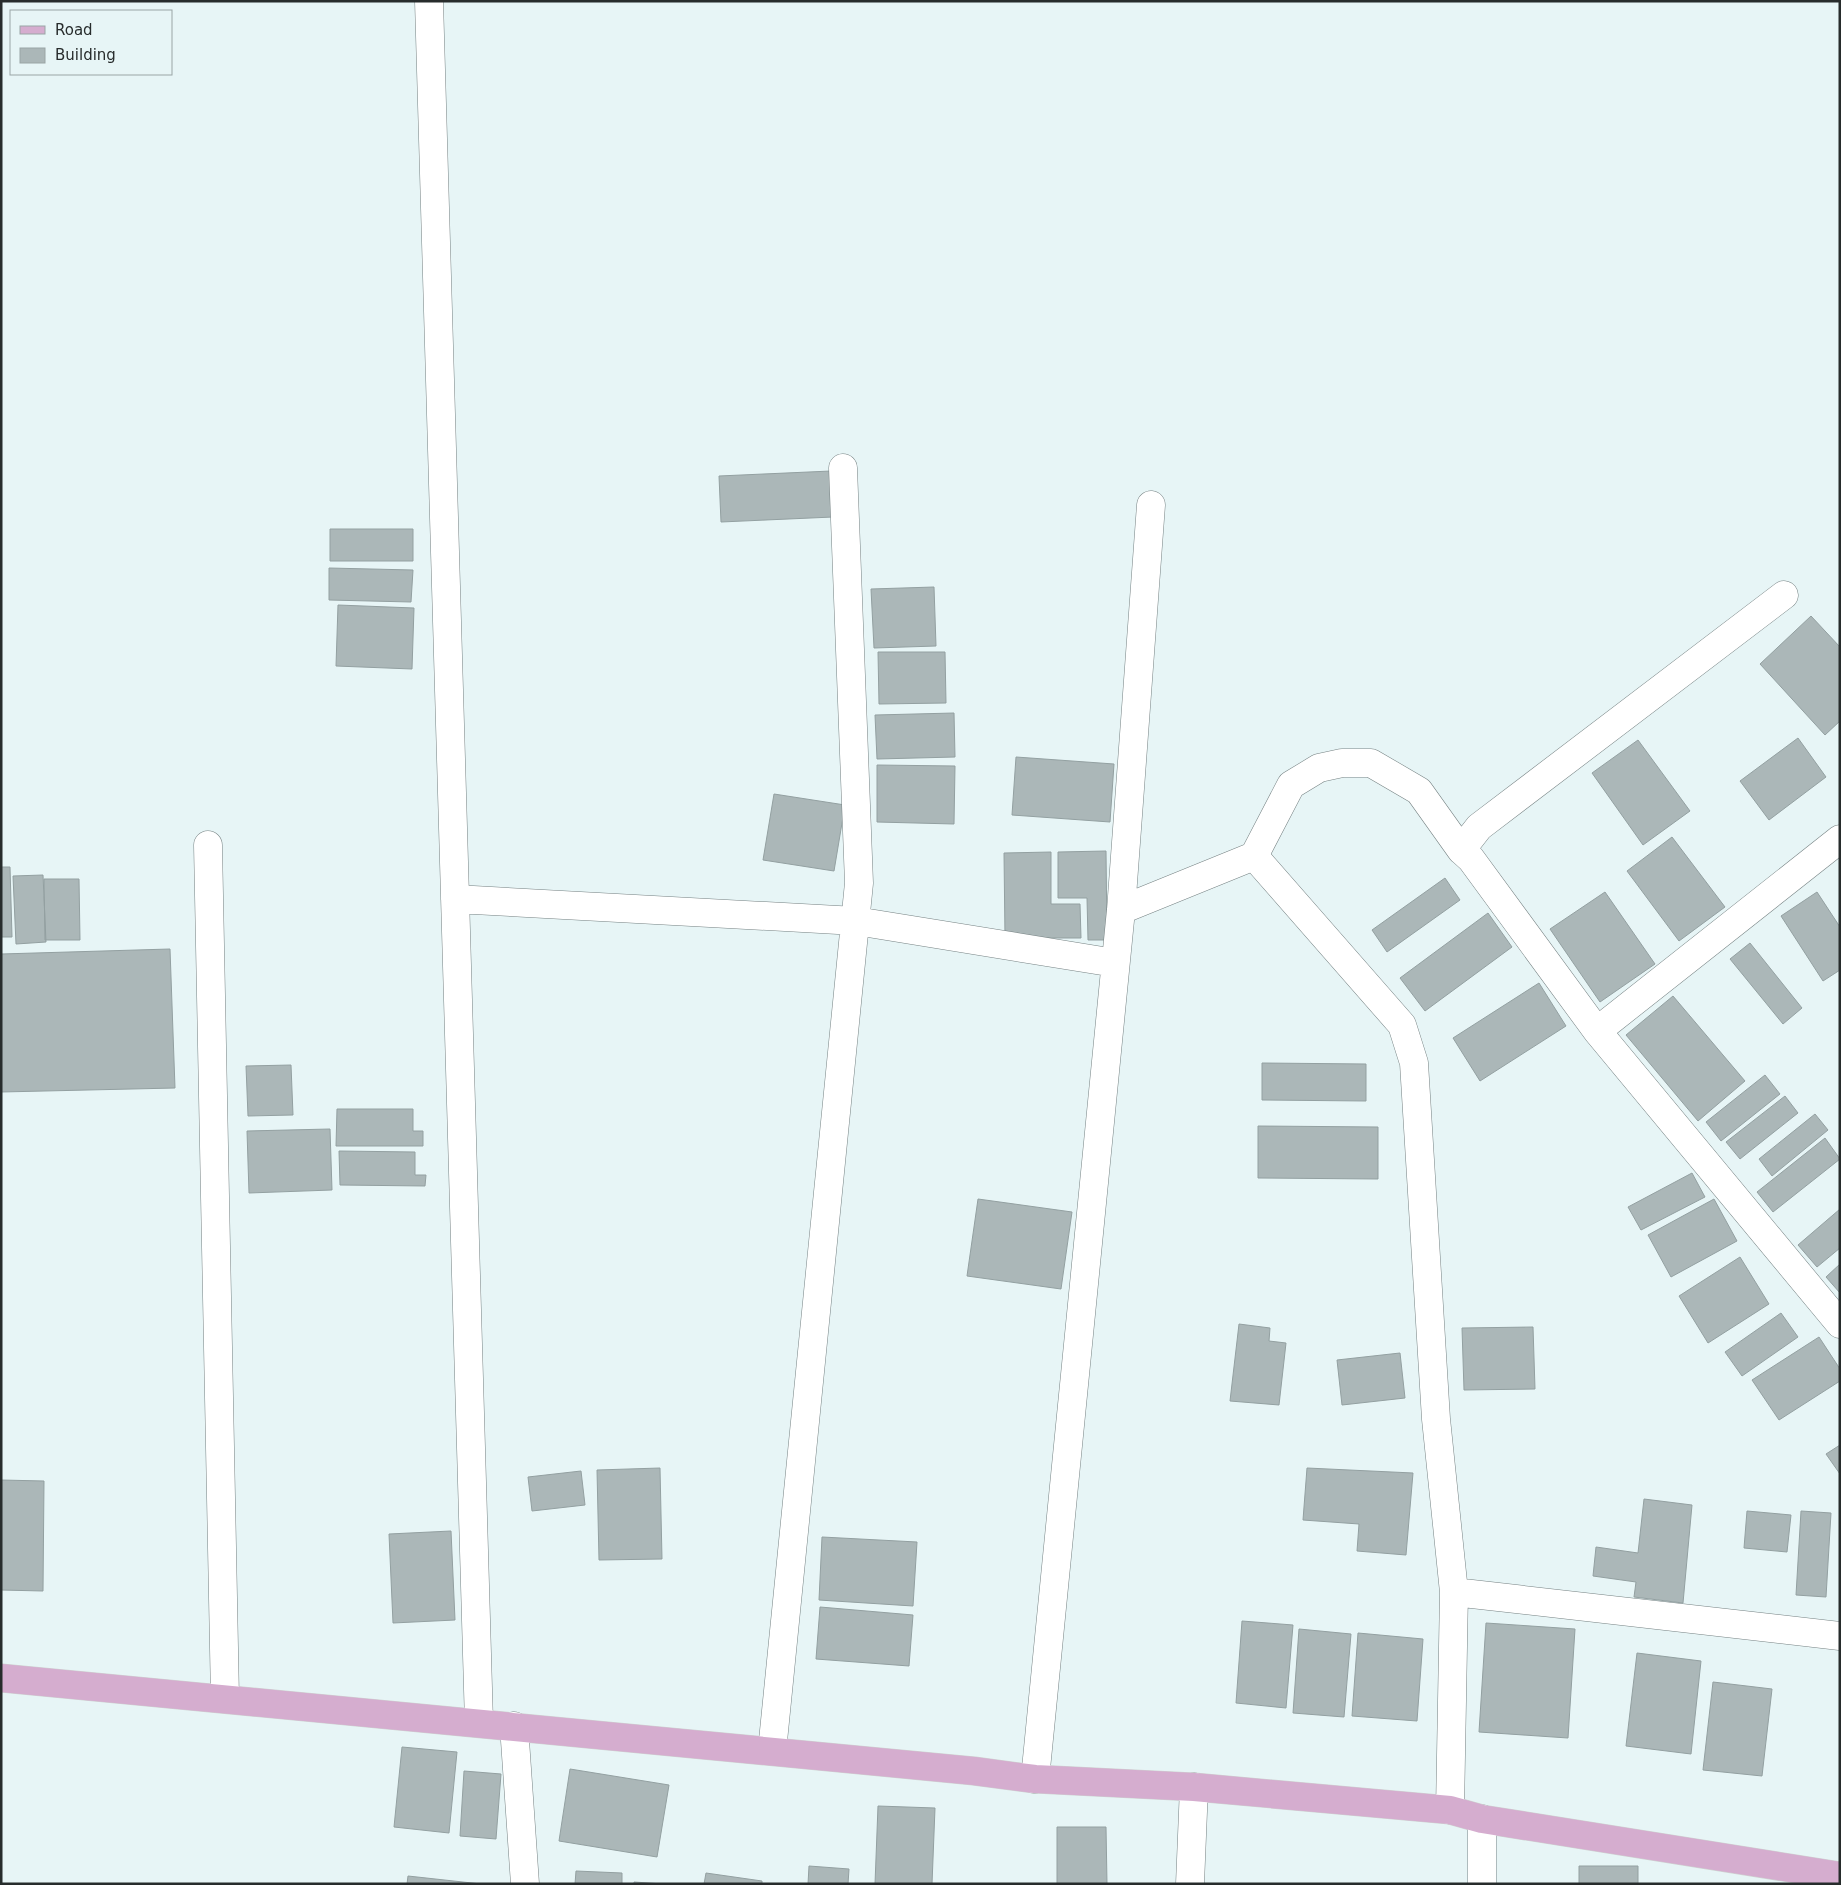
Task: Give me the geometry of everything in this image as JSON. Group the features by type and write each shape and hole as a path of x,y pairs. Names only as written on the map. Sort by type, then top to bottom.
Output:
{"main road":[{"path":"1,1678 772,1751 1035,1779 1194,1787 1450,1810 1482,1819 1832,1878"}],"street":[{"path":"429,1 479,1723"},
{"path":"772,1751 859,883 843,468"},
{"path":"1035,1779 1114,964 1122,910 1151,505"},
{"path":"1461,850 1479,827 1784,595"},
{"path":"1122,910 1254,856 1291,785 1319,768 1342,763 1371,763 1419,791 1461,850 1471,859 1598,1031 1840,1324"},
{"path":"1598,1031 1840,839"},
{"path":"208,845 225,1698"},
{"path":"1254,856 1402,1025 1414,1063 1436,1419 1454,1592 1450,1810"},
{"path":"455,899 856,921 1114,964"},
{"path":"1454,1592 1840,1636"},
{"path":"514,1726 525,1884"},
{"path":"1190,1884 1194,1787"},
{"path":"1482,1819 1482,1884"}],"building":[{"path":"831,471 833,517 721,522 719,476"},
{"path":"330,529 413,529 413,561 330,561"},
{"path":"329,568 413,570 411,602 329,600"},
{"path":"934,587 936,646 874,648 871,589"},
{"path":"338,605 414,608 412,669 336,666"},
{"path":"1811,616 1840,647 1840,721 1825,735 1760,664"},
{"path":"878,652 945,652 946,703 879,704"},
{"path":"954,713 955,757 877,759 875,715"},
{"path":"1798,738 1826,777 1769,820 1740,781"},
{"path":"1638,740 1690,811 1643,845 1592,773"},
{"path":"1016,757 1114,764 1110,822 1012,815"},
{"path":"877,765 955,766 954,824 877,822"},
{"path":"774,794 845,805 834,871 763,860"},
{"path":"1672,837 1725,907 1679,941 1627,871"},
{"path":"1106,851 1107,940 1088,940 1087,898 1058,898 1058,852"},
{"path":"1051,852 1051,904 1080,904 1081,938 1005,938 1004,853"},
{"path":"1,867 10,867 12,937 1,937"},
{"path":"43,875 46,942 16,944 13,876"},
{"path":"1445,878 1460,900 1387,952 1372,930"},
{"path":"44,879 79,879 80,940 45,940"},
{"path":"1605,892 1655,964 1600,1002 1550,929"},
{"path":"1817,892 1840,927 1840,970 1823,981 1781,916"},
{"path":"1488,913 1512,947 1425,1011 1400,978"},
{"path":"1750,943 1802,1008 1783,1024 1730,959"},
{"path":"170,949 175,1088 1,1092 1,954"},
{"path":"1539,983 1566,1026 1480,1081 1453,1038"},
{"path":"1673,996 1745,1081 1698,1121 1626,1035"},
{"path":"1262,1063 1366,1064 1366,1101 1262,1100"},
{"path":"291,1065 293,1115 248,1116 246,1066"},
{"path":"1765,1075 1780,1094 1721,1141 1706,1122"},
{"path":"1785,1096 1798,1113 1740,1159 1726,1142"},
{"path":"337,1109 413,1109 413,1131 423,1131 423,1146 336,1146"},
{"path":"1815,1114 1828,1130 1772,1176 1759,1159"},
{"path":"1258,1126 1378,1127 1378,1179 1258,1178"},
{"path":"330,1129 332,1190 249,1193 247,1131"},
{"path":"1825,1138 1840,1159 1773,1212 1757,1192"},
{"path":"339,1151 415,1152 415,1175 426,1175 425,1186 340,1185"},
{"path":"1692,1173 1705,1197 1641,1230 1628,1207"},
{"path":"978,1199 1072,1212 1061,1289 967,1276"},
{"path":"1714,1199 1737,1241 1671,1277 1648,1235"},
{"path":"1840,1209 1840,1248 1817,1267 1798,1245"},
{"path":"1740,1257 1769,1304 1708,1343 1679,1296"},
{"path":"1840,1264 1840,1293 1826,1277"},
{"path":"1781,1313 1798,1337 1742,1376 1725,1352"},
{"path":"1239,1324 1270,1328 1269,1341 1286,1343 1279,1405 1230,1401"},
{"path":"1533,1327 1535,1389 1464,1390 1462,1328"},
{"path":"1819,1337 1840,1369 1840,1381 1779,1420 1752,1380"},
{"path":"1400,1353 1405,1398 1342,1405 1337,1360"},
{"path":"1840,1445 1840,1474 1826,1454"},
{"path":"660,1468 662,1559 599,1560 597,1470"},
{"path":"1307,1468 1413,1473 1406,1555 1357,1551 1359,1524 1303,1520"},
{"path":"581,1471 585,1505 532,1511 528,1477"},
{"path":"1,1480 44,1481 43,1591 1,1590"},
{"path":"1644,1499 1692,1505 1683,1603 1634,1597 1636,1582 1593,1576 1596,1547 1638,1553"},
{"path":"1747,1511 1791,1515 1787,1552 1744,1548"},
{"path":"1801,1511 1831,1513 1826,1597 1796,1595"},
{"path":"451,1531 455,1620 393,1623 389,1534"},
{"path":"822,1537 917,1542 913,1606 819,1600"},
{"path":"820,1607 913,1615 909,1666 816,1659"},
{"path":"1242,1621 1293,1625 1286,1708 1236,1703"},
{"path":"1486,1623 1575,1629 1568,1738 1479,1732"},
{"path":"1299,1629 1351,1634 1344,1717 1293,1713"},
{"path":"1358,1633 1423,1639 1417,1721 1352,1716"},
{"path":"1637,1653 1701,1661 1691,1754 1626,1746"},
{"path":"1713,1682 1772,1689 1762,1776 1703,1770"},
{"path":"402,1747 457,1752 449,1833 394,1827"},
{"path":"570,1769 669,1785 657,1857 559,1841"},
{"path":"464,1771 501,1774 496,1839 460,1836"},
{"path":"878,1806 935,1808 932,1884 875,1884"},
{"path":"1057,1827 1106,1827 1107,1884 1057,1884"},
{"path":"809,1866 849,1869 848,1884 808,1884"},
{"path":"1579,1866 1638,1866 1638,1884 1579,1884"},
{"path":"576,1871 622,1873 622,1884 575,1884"},
{"path":"706,1873 762,1881 762,1884 704,1884"},
{"path":"408,1876 481,1884 407,1884"},
{"path":"634,1882 663,1884 634,1884"}]}
